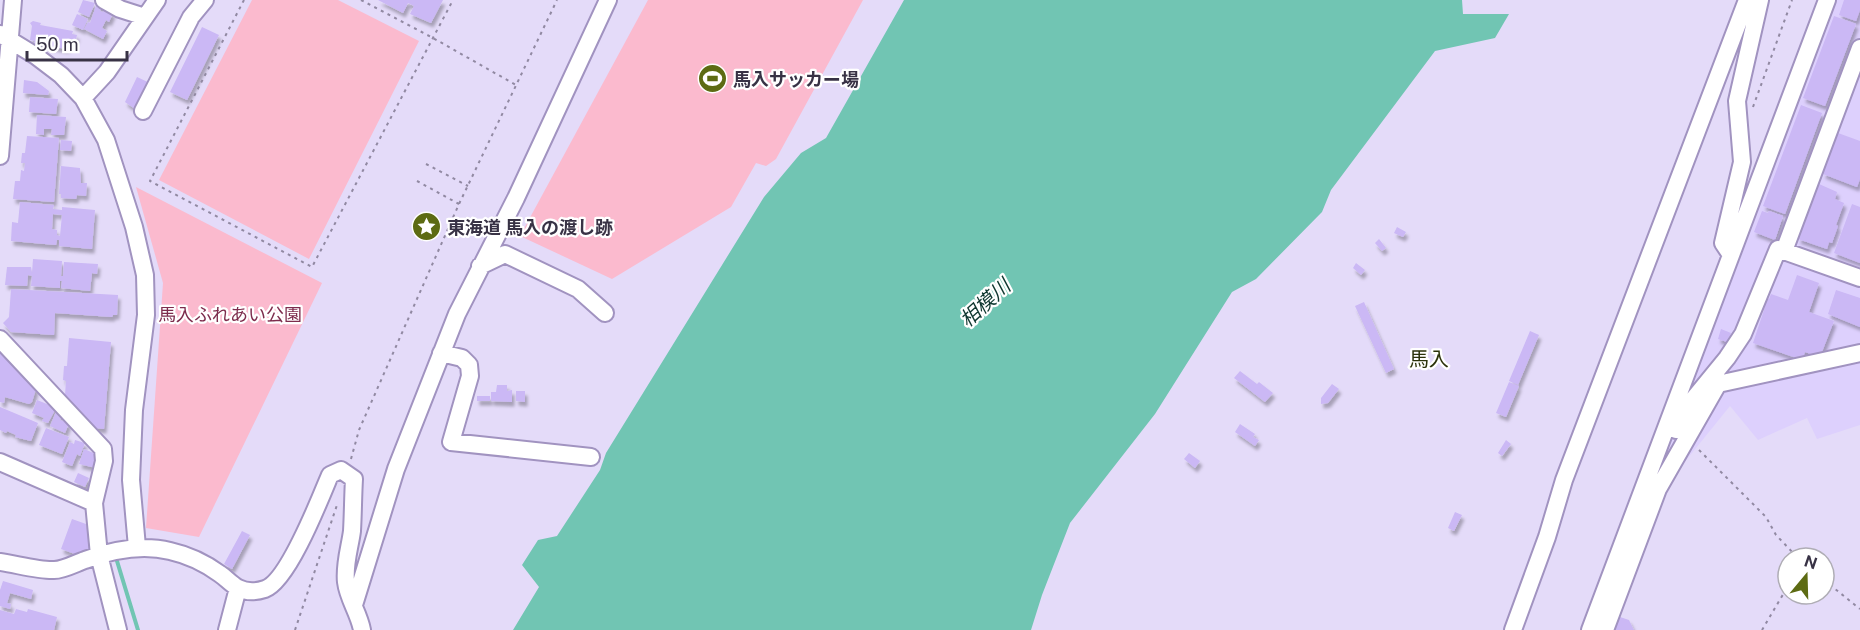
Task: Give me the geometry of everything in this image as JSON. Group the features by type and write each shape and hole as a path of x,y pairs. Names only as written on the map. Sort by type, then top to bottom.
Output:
{"street":[{"path":"0,156 5,36 13,0"},
{"path":"104,0 120,9 145,17"},
{"path":"83,98 107,72 157,0"},
{"path":"143,111 191,17 205,0"},
{"path":"354,605 396,469 457,314 516,198 608,0"},
{"path":"1513,630 1564,480 1747,0"},
{"path":"1731,255 1723,243 1742,162 1737,101 1760,0"},
{"path":"1590,630 1827,0"},
{"path":"5,36 61,75 83,98 106,140 134,227 145,275 146,315 134,410 131,480 136,547"},
{"path":"1784,251 1860,48"},
{"path":"1605,630 1658,489 1715,381 1743,334 1778,249 1860,278"},
{"path":"480,266 505,254 578,289 604,313"},
{"path":"0,339 102,449 104,461 94,503 99,555 118,630"},
{"path":"441,353 462,358 470,365 470,376 451,442 591,457"},
{"path":"1661,443 1676,430 1686,408 1715,381 1860,353"},
{"path":"0,462 94,503"},
{"path":"0,562 55,570 99,555 136,547 151,547 181,553 218,572 238,588 251,591 263,590 275,582 298,545 330,475 341,470 354,479 352,532 346,581 361,620 362,630"},
{"path":"227,630 238,588"}],"path":[{"path":"244,0 150,182 312,267 453,0"},
{"path":"361,0 516,85"},
{"path":"347,474 359,430 459,204 557,0"},
{"path":"1752,107 1792,0"},
{"path":"426,164 468,186"},
{"path":"417,181 459,204"},
{"path":"1699,450 1766,517 1776,535 1787,546"},
{"path":"295,630 340,496"},
{"path":"1836,590 1860,609"},
{"path":"1762,630 1776,606"}],"shaded area":[{"path":"1836,0 1860,0 1860,425 1817,439 1807,418 1758,440 1730,406 1662,490 1652,487"}],"green space":[{"name":"馬入ふれあい公園","path":"252,0 338,0 419,41 309,259 159,180"},
{"name":"馬入サッカー場","path":"648,0 863,0 776,159 766,166 756,163 731,207 612,279 520,236"},
{"name":"馬入ふれあい公園","path":"136,187 322,283 199,537 146,528 163,283"}],"water":[{"name":"相模川","path":"904,0 1462,0 1463,14 1509,14 1495,38 1435,51 1331,190 1322,212 1256,279 1232,292 1155,414 1070,523 1031,630 513,630 539,587 522,565 538,540 557,536 600,470 606,453 764,197 801,153 826,138"}],"building":[{"path":"83,0 95,3 89,17 78,12"},
{"path":"378,0 443,0 431,23 410,14 414,6 408,3 403,13"},
{"path":"1844,0 1860,0 1860,10 1856,21 1839,15"},
{"path":"97,3 103,5 100,11 103,12 105,9 113,13 109,22 106,20 102,28 107,31 103,39 84,29 88,22 90,23"},
{"path":"77,14 88,19 83,30 72,25"},
{"path":"1834,16 1856,24 1825,106 1803,98"},
{"path":"33,21 41,23 40,25 73,31 72,34 77,35 76,39 66,49 34,43 35,41 30,40 32,26 30,23"},
{"path":"202,27 219,35 187,100 170,92"},
{"path":"137,77 152,84 138,111 125,102"},
{"path":"24,80 37,82 49,91 48,95 23,93"},
{"path":"30,97 58,99 56,114 29,112"},
{"path":"1801,105 1822,113 1785,214 1763,206"},
{"path":"37,115 66,117 64,135 51,135 52,129 44,129 44,135 36,134"},
{"path":"1838,133 1860,141 1860,179 1857,187 1823,174"},
{"path":"27,136 59,138 54,202 13,199 15,181 20,181 21,170 24,171 25,163 21,163"},
{"path":"61,140 72,141 71,151 60,150"},
{"path":"61,166 80,168 81,183 87,183 86,196 77,195 76,199 61,198 59,194"},
{"path":"1819,184 1837,192 1835,199 1844,203 1832,243 1829,242 1827,249 1798,239"},
{"path":"20,202 54,205 53,209 62,210 62,207 95,210 92,249 59,246 59,240 56,245 11,241 12,222 18,223","holes":["53,214 62,215 60,236 57,235 57,230 52,229"]},
{"path":"1852,204 1860,207 1860,263 1834,253"},
{"path":"1762,211 1783,216 1775,240 1754,232"},
{"path":"1397,227 1406,232 1403,237 1394,233"},
{"path":"1379,239 1386,248 1382,251 1375,243"},
{"path":"33,259 62,261 61,276 63,276 64,262 98,264 97,274 92,273 90,291 61,288 62,281 60,281 60,288 31,286 32,276 28,275 27,286 5,285 7,267 31,267 32,273"},
{"path":"1356,263 1365,270 1361,275 1353,268"},
{"path":"1797,275 1819,283 1809,312 1834,321 1820,357 1805,352 1802,360 1753,343 1765,307 1762,306 1765,297 1769,299 1771,294 1788,300"},
{"path":"11,289 118,295 117,315 112,317 55,313 54,335 11,332 3,323 9,317"},
{"path":"1836,290 1860,298 1860,327 1828,314"},
{"path":"1364,302 1394,369 1386,373 1355,306"},
{"path":"1721,329 1731,333 1727,342 1718,339"},
{"path":"1530,331 1539,335 1518,385 1509,381"},
{"path":"69,338 111,342 104,429 94,428 65,395 66,381 63,380 64,366 67,366"},
{"path":"0,353 4,354 36,389 32,402 29,404 5,397 4,403 0,402"},
{"path":"1240,371 1273,393 1265,402 1234,378"},
{"path":"1509,382 1519,386 1506,417 1496,413"},
{"path":"1332,384 1339,389 1328,403 1321,404 1321,398"},
{"path":"497,385 507,385 507,391 512,390 512,402 491,401 491,392 496,392"},
{"path":"516,391 525,391 525,402 516,401"},
{"path":"477,396 490,396 490,401 477,401"},
{"path":"37,400 52,406 55,410 48,423 42,421 44,418 32,413"},
{"path":"0,407 38,423 31,441 0,430"},
{"path":"56,412 62,415 60,420 69,423 65,433 50,426"},
{"path":"1240,424 1255,434 1253,437 1259,440 1255,446 1235,432"},
{"path":"46,428 69,437 62,454 39,445"},
{"path":"75,440 85,443 80,456 77,454 72,466 62,462 70,442 74,444"},
{"path":"1506,440 1511,444 1502,456 1498,453"},
{"path":"84,449 96,454 96,468 79,464"},
{"path":"1189,453 1200,461 1195,468 1184,459"},
{"path":"78,473 89,478 85,487 74,482"},
{"path":"1455,512 1462,515 1454,531 1448,528"},
{"path":"72,519 86,524 89,550 75,554 61,549"},
{"path":"242,531 250,535 232,569 224,564"},
{"path":"3,581 33,590 31,599 10,593 7,603 11,604 10,609 0,606 0,590"},
{"path":"16,609 27,612 28,609 57,617 54,630 0,630 0,610 14,614"},
{"path":"1617,616 1629,620 1634,630 1610,630"}],"waterway":[{"path":"117,561 138,630"}],"place":[{"name":"馬入サッカー場","path":"712,79"},
{"name":"東海道 馬入の渡し跡","path":"426,227"}],"district":[{"name":"馬入","path":"1429,359"}]}
